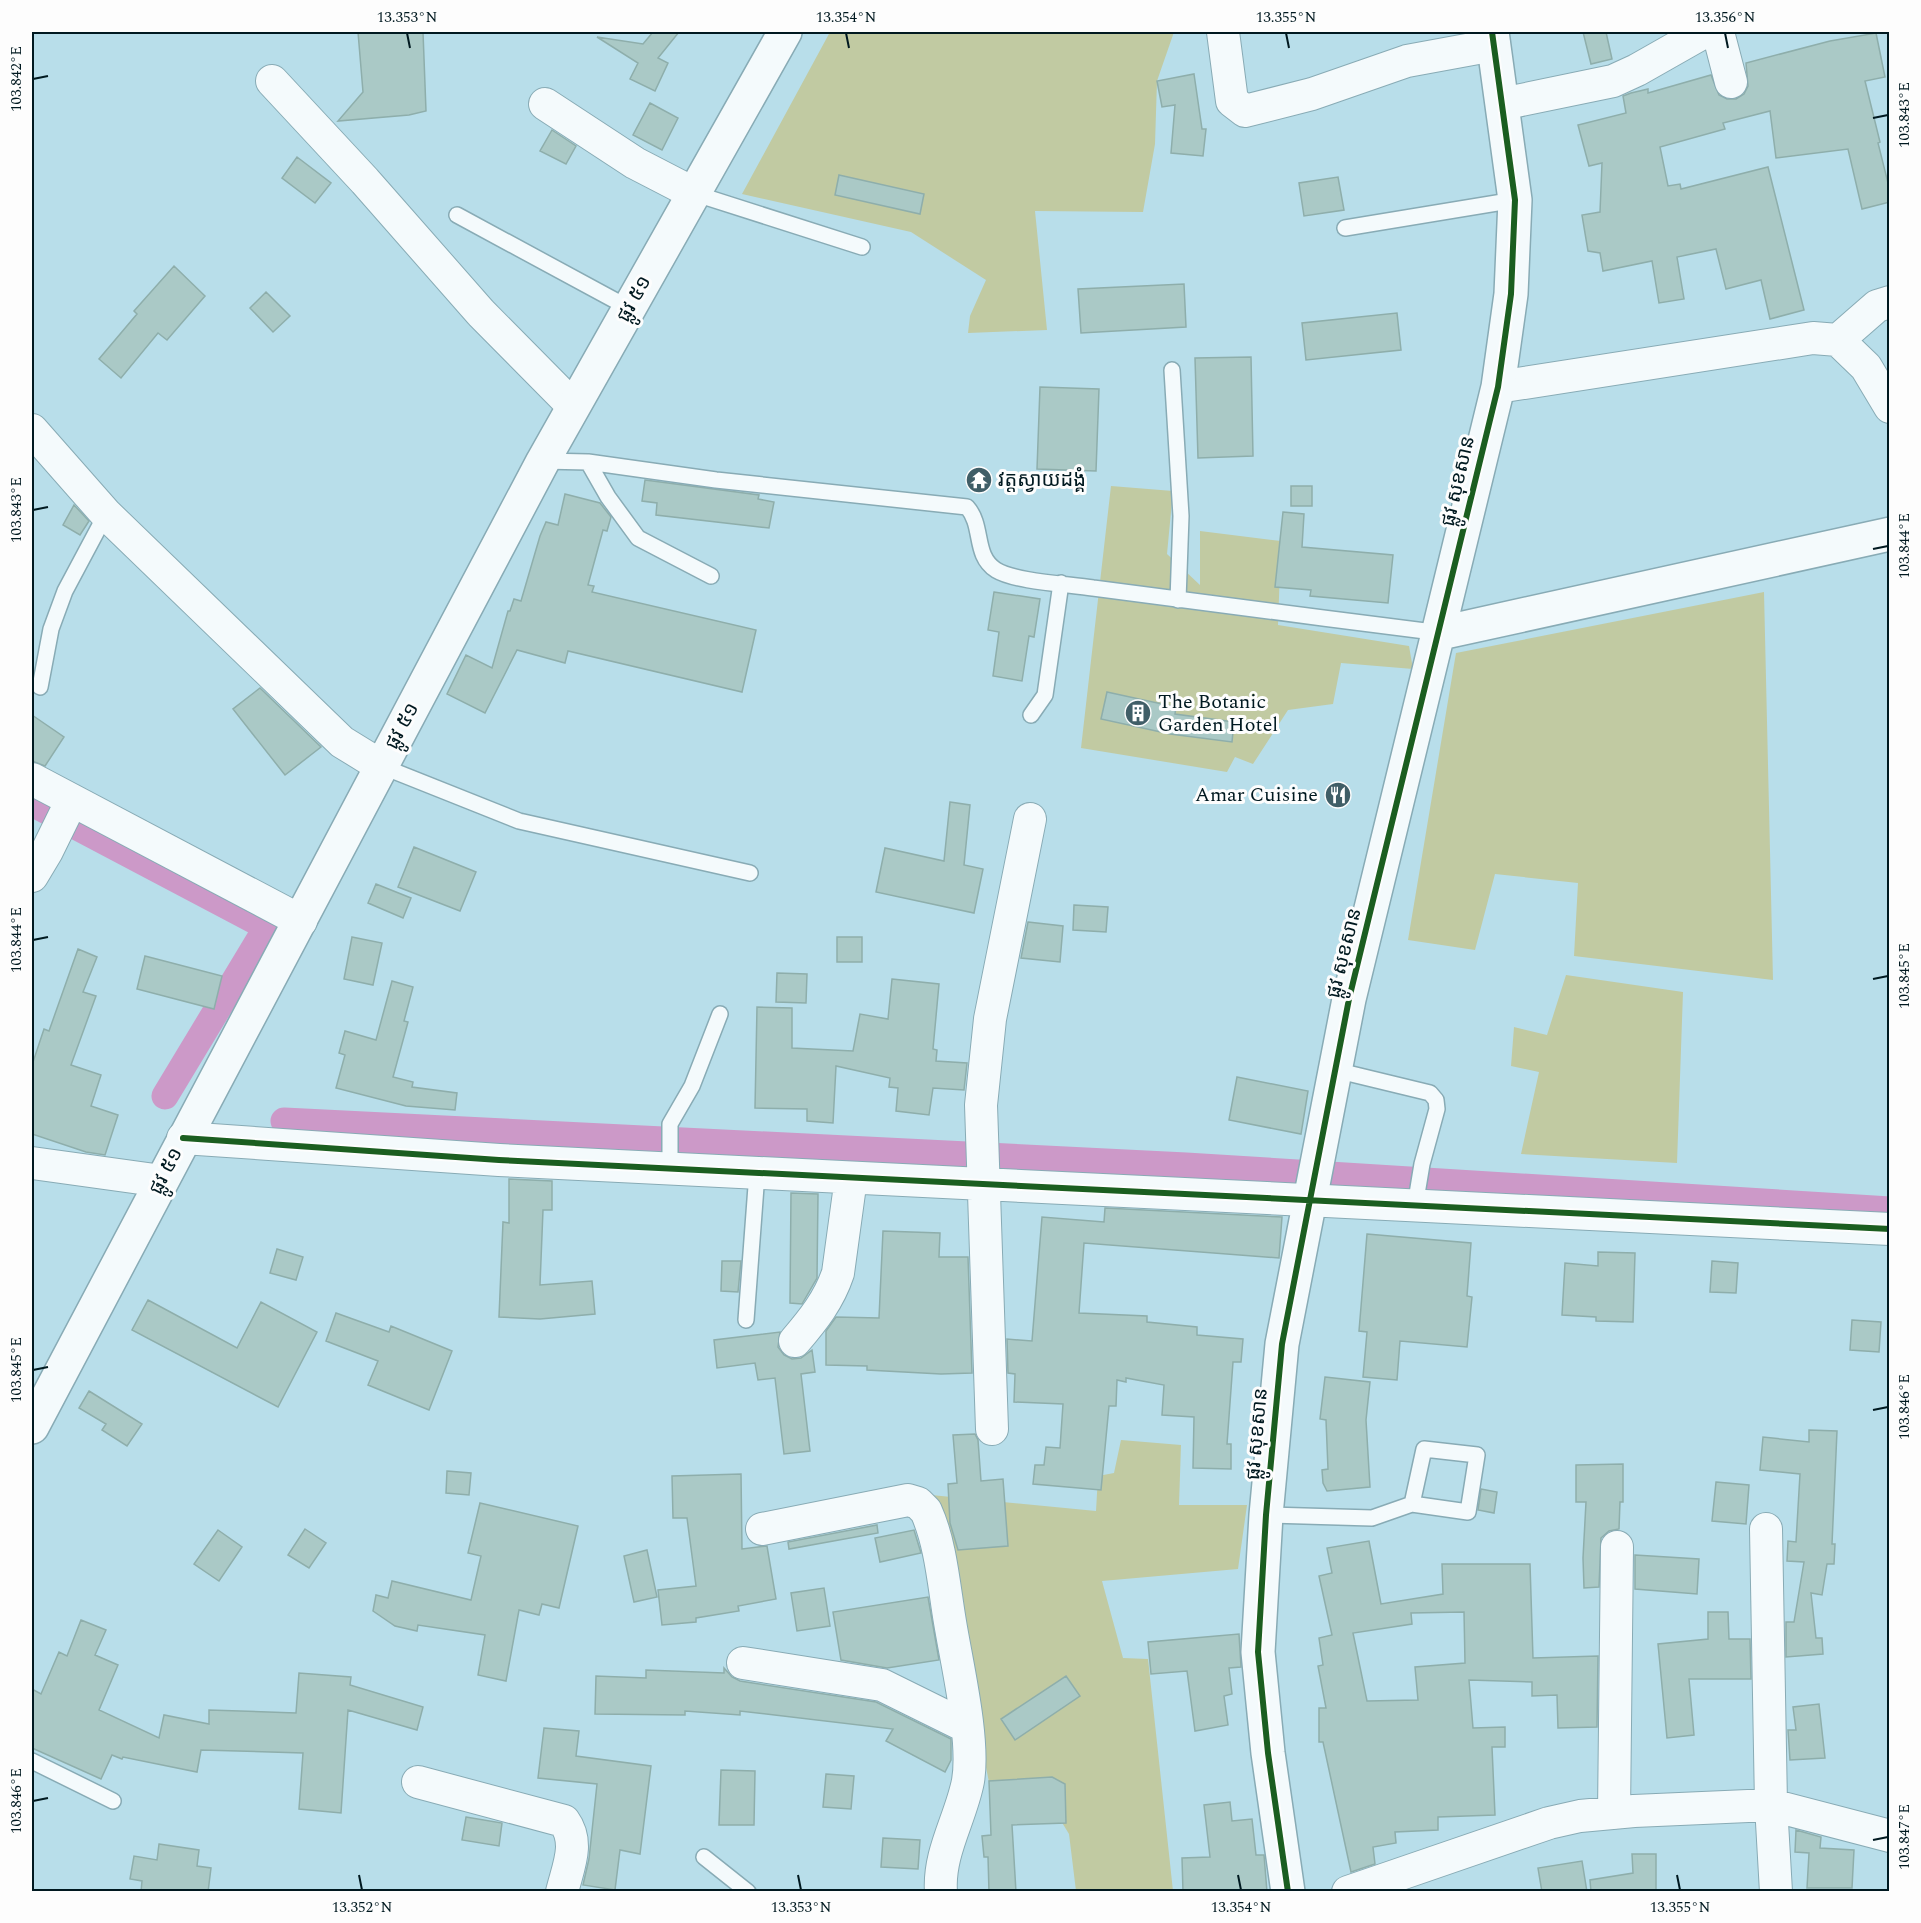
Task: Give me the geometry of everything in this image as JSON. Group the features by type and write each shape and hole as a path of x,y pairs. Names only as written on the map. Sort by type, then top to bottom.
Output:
{"street":[{"name":"ផ្លូវ ៥១","path":"32,1427 543,461 785,32"},
{"path":"1223,32 1232,101 1245,111 1312,94 1407,61 1493,38"},
{"path":"1502,104 1613,81 1704,32"},
{"path":"1718,32 1731,82"},
{"name":"ផ្លូវ សុខសាន","path":"1288,1892 1268,1753 1258,1652 1266,1515 1282,1344 1349,999 1440,633 1475,475 1498,387 1511,294 1515,200 1493,38"},
{"path":"272,81 365,181 481,313 573,406"},
{"path":"545,104 635,163 693,193"},
{"path":"1838,340 1877,306 1890,302"},
{"path":"1498,387 1813,338 1838,340 1866,367 1890,407"},
{"path":"32,430 106,514 342,742 381,766"},
{"path":"1440,633 1890,534"},
{"path":"32,779 66,813 301,921"},
{"path":"32,876 66,813"},
{"path":"992,1429 981,1105 990,1019 1030,819"},
{"path":"183,1138 670,1160 757,1173 851,1178 982,1167 1311,1196 1416,1199 1890,1229"},
{"path":"32,1163 162,1181"},
{"path":"795,1341 819,1312 834,1286 838,1273 851,1178"},
{"path":"762,1529 908,1500 918,1503 926,1511 943,1584 967,1727 968,1780 942,1867 941,1892"},
{"path":"1766,1529 1771,1805 1776,1892"},
{"path":"1614,1813 1617,1547"},
{"path":"744,1663 882,1685 967,1727"},
{"path":"418,1782 564,1821 571,1832 573,1846 562,1892"},
{"path":"1348,1892 1549,1824 1614,1813 1727,1805 1771,1805 1890,1836"}],"lane":[{"path":"693,193 862,247"},
{"path":"1345,228 1515,200"},
{"path":"457,215 629,308"},
{"path":"1172,370 1181,516 1178,600"},
{"path":"543,461 588,462 716,480 967,507 975,515 979,527 984,558 995,569 1016,579 1440,633"},
{"path":"588,462 608,497 639,538 711,576"},
{"path":"40,687 51,629 65,591 106,514"},
{"path":"1031,715 1045,695 1061,583"},
{"path":"381,766 519,821 750,873"},
{"path":"670,1160 670,1124 692,1086 720,1014"},
{"path":"1335,1071 1430,1093 1436,1100 1437,1109 1422,1164 1416,1199"},
{"path":"746,1320 757,1173"},
{"path":"1266,1515 1372,1518 1412,1504 1468,1512 1477,1455 1424,1449 1412,1504"},
{"path":"32,1761 113,1801"},
{"path":"704,1857 748,1892"}],"green space":[{"path":"830,32 1174,32 1157,81 1155,144 1143,212 1035,211 1047,330 968,333 970,316 986,280 911,232 742,194"},
{"path":"1111,486 1173,491 1167,554 1200,585 1200,531 1281,541 1278,625 1409,646 1413,669 1341,663 1333,704 1288,710 1253,764 1235,757 1227,772 1081,748"},
{"path":"1764,592 1773,980 1574,956 1578,883 1495,874 1475,950 1408,940 1456,653"},
{"path":"1566,975 1683,992 1677,1163 1521,1154 1539,1072 1511,1066 1514,1027 1547,1035"},
{"path":"1121,1440 1181,1445 1179,1505 1247,1505 1238,1569 1102,1581 1123,1658 1148,1659 1173,1891 1076,1891 1069,1834 1044,1793 990,1787 931,1495 1096,1511 1098,1476 1114,1473"}],"building":[{"path":"358,32 423,32 426,111 409,115 338,121 363,92"},
{"path":"653,32 679,32 658,58 668,63 655,91 630,79 638,63 597,37 643,44"},
{"path":"1583,32 1606,32 1612,59 1591,64"},
{"path":"1876,33 1885,77 1865,81 1880,142 1878,143 1890,191 1890,202 1862,209 1848,149 1776,158 1770,111 1723,123 1725,129 1660,147 1668,186 1680,184 1681,189 1768,167 1804,310 1770,319 1761,280 1726,289 1716,249 1677,257 1684,299 1659,303 1652,261 1603,271 1600,253 1588,251 1582,215 1600,212 1602,163 1589,166 1578,125 1626,113 1623,96 1648,89 1648,93 1711,75 1719,95 1727,99 1736,99 1744,94 1748,86 1746,63 1830,41"},
{"path":"1194,74 1202,129 1206,129 1203,156 1171,153 1175,105 1162,107 1157,81"},
{"path":"650,103 678,118 662,150 633,135"},
{"path":"552,130 576,146 566,164 540,151"},
{"path":"297,157 331,183 315,203 282,178"},
{"path":"839,175 924,194 920,214 835,195"},
{"path":"1338,177 1344,210 1304,216 1299,183"},
{"path":"174,266 205,296 167,340 158,333 121,378 99,359 137,314 134,311"},
{"path":"1184,284 1186,327 1081,333 1078,289"},
{"path":"266,292 290,316 273,332 250,308"},
{"path":"1397,313 1401,350 1306,360 1302,323"},
{"path":"1251,357 1253,456 1198,458 1195,358"},
{"path":"1040,387 1099,389 1096,471 1037,469"},
{"path":"645,480 759,495 758,499 774,502 769,528 656,515 657,503 642,501"},
{"path":"1291,486 1312,486 1312,506 1291,506"},
{"path":"565,494 600,503 611,517 607,531 603,530 588,585 594,586 592,592 756,630 742,692 568,651 565,663 517,650 485,713 447,694 466,655 492,668 508,611 514,599 521,601 540,536 546,522 558,525"},
{"path":"74,505 89,521 80,535 63,525"},
{"path":"1283,512 1304,514 1302,547 1393,555 1388,603 1310,596 1311,590 1275,587"},
{"path":"994,592 1040,599 1034,637 1029,636 1022,681 993,676 999,632 988,630"},
{"path":"260,688 321,747 285,775 233,709"},
{"name":"The Botanic Garden Hotel","path":"1107,692 1176,707 1175,714 1234,722 1232,742 1170,734 1101,719"},
{"path":"32,715 64,737 45,766 32,761"},
{"path":"950,802 970,805 964,865 983,869 974,913 876,892 885,848 944,861"},
{"path":"414,847 476,872 460,911 398,887"},
{"path":"376,884 411,898 403,918 368,903"},
{"path":"1074,905 1108,907 1106,932 1073,930"},
{"path":"1028,922 1063,926 1060,962 1021,958"},
{"path":"352,937 382,943 373,985 344,979"},
{"path":"837,937 862,937 862,962 837,962"},
{"path":"78,949 97,957 83,992 96,996 71,1065 101,1075 91,1106 118,1115 105,1155 86,1152 32,1134 32,1065 44,1029 49,1031"},
{"path":"145,956 222,976 214,1009 137,989"},
{"path":"777,973 807,974 806,1003 776,1002"},
{"path":"892,979 939,984 933,1049 937,1050 936,1061 967,1063 964,1090 933,1088 929,1115 896,1111 898,1088 889,1087 890,1078 836,1066 833,1123 807,1121 807,1109 755,1108 757,1007 792,1008 792,1048 853,1051 860,1014 888,1019"},
{"path":"392,981 413,987 404,1021 408,1022 393,1077 413,1082 412,1087 457,1093 455,1110 406,1106 336,1088 345,1055 339,1053 345,1031 376,1040"},
{"path":"1237,1077 1308,1091 1301,1134 1229,1120"},
{"path":"509,1179 552,1181 552,1210 543,1210 540,1285 592,1281 595,1314 540,1319 499,1317 503,1222 509,1223"},
{"path":"791,1193 818,1194 817,1278 802,1304 790,1303"},
{"path":"1105,1208 1282,1217 1279,1258 1084,1243 1079,1313 1147,1316 1147,1322 1197,1327 1197,1335 1243,1339 1241,1362 1233,1362 1227,1444 1231,1444 1231,1469 1193,1468 1194,1417 1162,1415 1164,1385 1126,1378 1126,1382 1117,1380 1116,1406 1109,1406 1101,1490 1033,1484 1035,1465 1044,1465 1046,1447 1060,1448 1063,1404 1014,1402 1015,1374 1008,1373 1007,1339 1032,1341 1042,1217 1104,1222"},
{"path":"883,1231 940,1233 939,1257 968,1257 972,1373 941,1374 867,1370 867,1366 826,1365 826,1331 836,1317 879,1318"},
{"path":"1367,1234 1471,1243 1467,1296 1472,1297 1467,1347 1400,1341 1397,1380 1363,1377 1367,1332 1359,1331"},
{"path":"277,1249 303,1257 296,1280 270,1273"},
{"path":"1598,1252 1635,1253 1633,1322 1596,1321 1596,1317 1562,1315 1565,1263 1598,1266"},
{"path":"722,1261 741,1261 738,1292 721,1291"},
{"path":"1712,1261 1738,1263 1736,1293 1710,1292"},
{"path":"148,1300 237,1348 261,1302 317,1332 278,1407 132,1330"},
{"path":"336,1313 389,1332 391,1326 452,1351 429,1410 368,1385 378,1361 326,1341"},
{"path":"1852,1320 1881,1322 1879,1352 1850,1350"},
{"path":"780,1332 778,1347 784,1355 792,1359 801,1358 812,1350 815,1372 801,1374 810,1451 784,1454 775,1378 758,1380 755,1363 717,1368 714,1340"},
{"path":"1325,1377 1370,1382 1366,1420 1370,1487 1327,1491 1323,1483 1322,1470 1328,1469 1326,1420 1320,1419"},
{"path":"89,1391 142,1424 127,1446 102,1430 106,1424 79,1408"},
{"path":"1809,1430 1837,1431 1832,1544 1835,1544 1834,1564 1827,1564 1822,1595 1811,1593 1816,1638 1822,1638 1823,1654 1786,1657 1786,1622 1794,1622 1804,1562 1787,1561 1788,1541 1796,1542 1800,1474 1760,1470 1763,1437 1809,1442"},
{"path":"975,1434 978,1440 981,1481 1003,1479 1008,1546 958,1550 950,1523 948,1484 957,1483 953,1435"},
{"path":"1623,1464 1623,1502 1620,1502 1619,1529 1609,1531 1601,1538 1599,1587 1584,1588 1586,1502 1576,1502 1576,1465"},
{"path":"447,1471 471,1473 469,1495 446,1493"},
{"path":"741,1474 742,1549 767,1546 776,1599 738,1606 739,1611 696,1618 696,1622 662,1625 658,1590 696,1586 687,1518 673,1518 672,1476"},
{"path":"1716,1482 1749,1485 1746,1524 1712,1521"},
{"path":"1481,1489 1497,1492 1494,1513 1478,1510"},
{"path":"480,1503 578,1526 559,1608 542,1604 539,1615 519,1610 506,1681 478,1675 485,1635 418,1625 417,1631 395,1626 373,1611 376,1595 388,1598 392,1581 471,1600 481,1556 468,1553"},
{"path":"877,1525 878,1533 789,1549 788,1542"},
{"path":"305,1529 326,1543 309,1568 288,1555"},
{"path":"218,1530 242,1547 219,1581 194,1564"},
{"path":"914,1530 921,1553 880,1562 875,1538"},
{"path":"1369,1541 1381,1604 1443,1594 1442,1564 1530,1564 1533,1658 1598,1656 1597,1727 1558,1728 1557,1695 1532,1696 1532,1682 1469,1680 1473,1728 1505,1727 1505,1747 1492,1747 1495,1815 1438,1817 1438,1830 1395,1832 1396,1843 1373,1847 1375,1864 1351,1872 1323,1742 1319,1742 1319,1708 1326,1708 1318,1666 1323,1665 1319,1638 1332,1635 1319,1576 1332,1573 1327,1548","holes":["1464,1612 1465,1663 1415,1667 1418,1700 1367,1701 1353,1633 1412,1624 1411,1613"]},
{"path":"647,1550 657,1597 634,1602 624,1556"},
{"path":"1635,1555 1699,1559 1697,1594 1635,1589"},
{"path":"824,1588 830,1626 797,1631 791,1593"},
{"path":"928,1597 939,1660 887,1668 841,1660 833,1612"},
{"path":"1708,1612 1728,1612 1729,1639 1750,1639 1751,1679 1689,1679 1694,1735 1667,1738 1658,1644 1708,1639"},
{"path":"81,1620 106,1630 95,1655 118,1665 99,1710 159,1738 164,1715 209,1724 209,1710 296,1713 299,1673 351,1677 350,1685 423,1707 417,1730 348,1710 341,1813 299,1809 303,1753 201,1750 197,1772 123,1757 122,1759 112,1755 101,1779 32,1748 32,1689 41,1694 59,1652 67,1656"},
{"path":"1239,1634 1241,1667 1229,1668 1232,1694 1224,1696 1228,1725 1195,1731 1187,1671 1151,1674 1148,1642"},
{"path":"724,1668 732,1677 740,1681 876,1702 951,1739 951,1760 945,1772 886,1741 893,1729 740,1711 740,1715 685,1711 685,1715 595,1714 596,1676 646,1678 646,1670 724,1673"},
{"path":"1066,1676 1080,1696 1015,1740 1001,1719"},
{"path":"1819,1704 1825,1758 1790,1760 1788,1730 1796,1730 1793,1707"},
{"path":"544,1728 579,1731 576,1756 651,1766 640,1854 620,1850 615,1890 583,1885 589,1859 597,1784 538,1778"},
{"path":"721,1770 755,1771 754,1825 719,1825"},
{"path":"826,1774 854,1776 851,1809 823,1807"},
{"path":"1052,1777 1065,1784 1066,1823 1012,1825 1016,1892 989,1892 988,1857 984,1857 982,1836 991,1835 989,1781"},
{"path":"1230,1802 1232,1821 1252,1819 1256,1855 1264,1855 1267,1892 1183,1892 1182,1858 1210,1857 1204,1805"},
{"path":"466,1817 502,1823 499,1846 462,1840"},
{"path":"1796,1830 1821,1837 1820,1848 1854,1850 1852,1888 1807,1888 1809,1853 1795,1852"},
{"path":"883,1838 920,1840 918,1869 881,1867"},
{"path":"159,1844 199,1850 197,1866 211,1868 208,1892 141,1892 142,1881 130,1879 134,1856 157,1860"},
{"path":"1632,1854 1656,1854 1656,1892 1591,1892 1590,1880 1633,1873"},
{"path":"1582,1861 1587,1892 1542,1892 1538,1868"}],"waterway":[{"path":"32,803 267,927 165,1096"},
{"path":"284,1121 1186,1166 1890,1210"}],"cycle path":[{"path":"1288,1892 1268,1753 1258,1652 1266,1515 1282,1344 1349,999 1498,387 1511,294 1515,200 1492,32"},
{"path":"183,1138 499,1160 1890,1229"}],"place":[{"name":"វត្តស្វាយដង្គំ","path":"979,480"},
{"name":"The Botanic Garden Hotel","path":"1138,713"},
{"name":"Amar Cuisine","path":"1338,795"}]}
